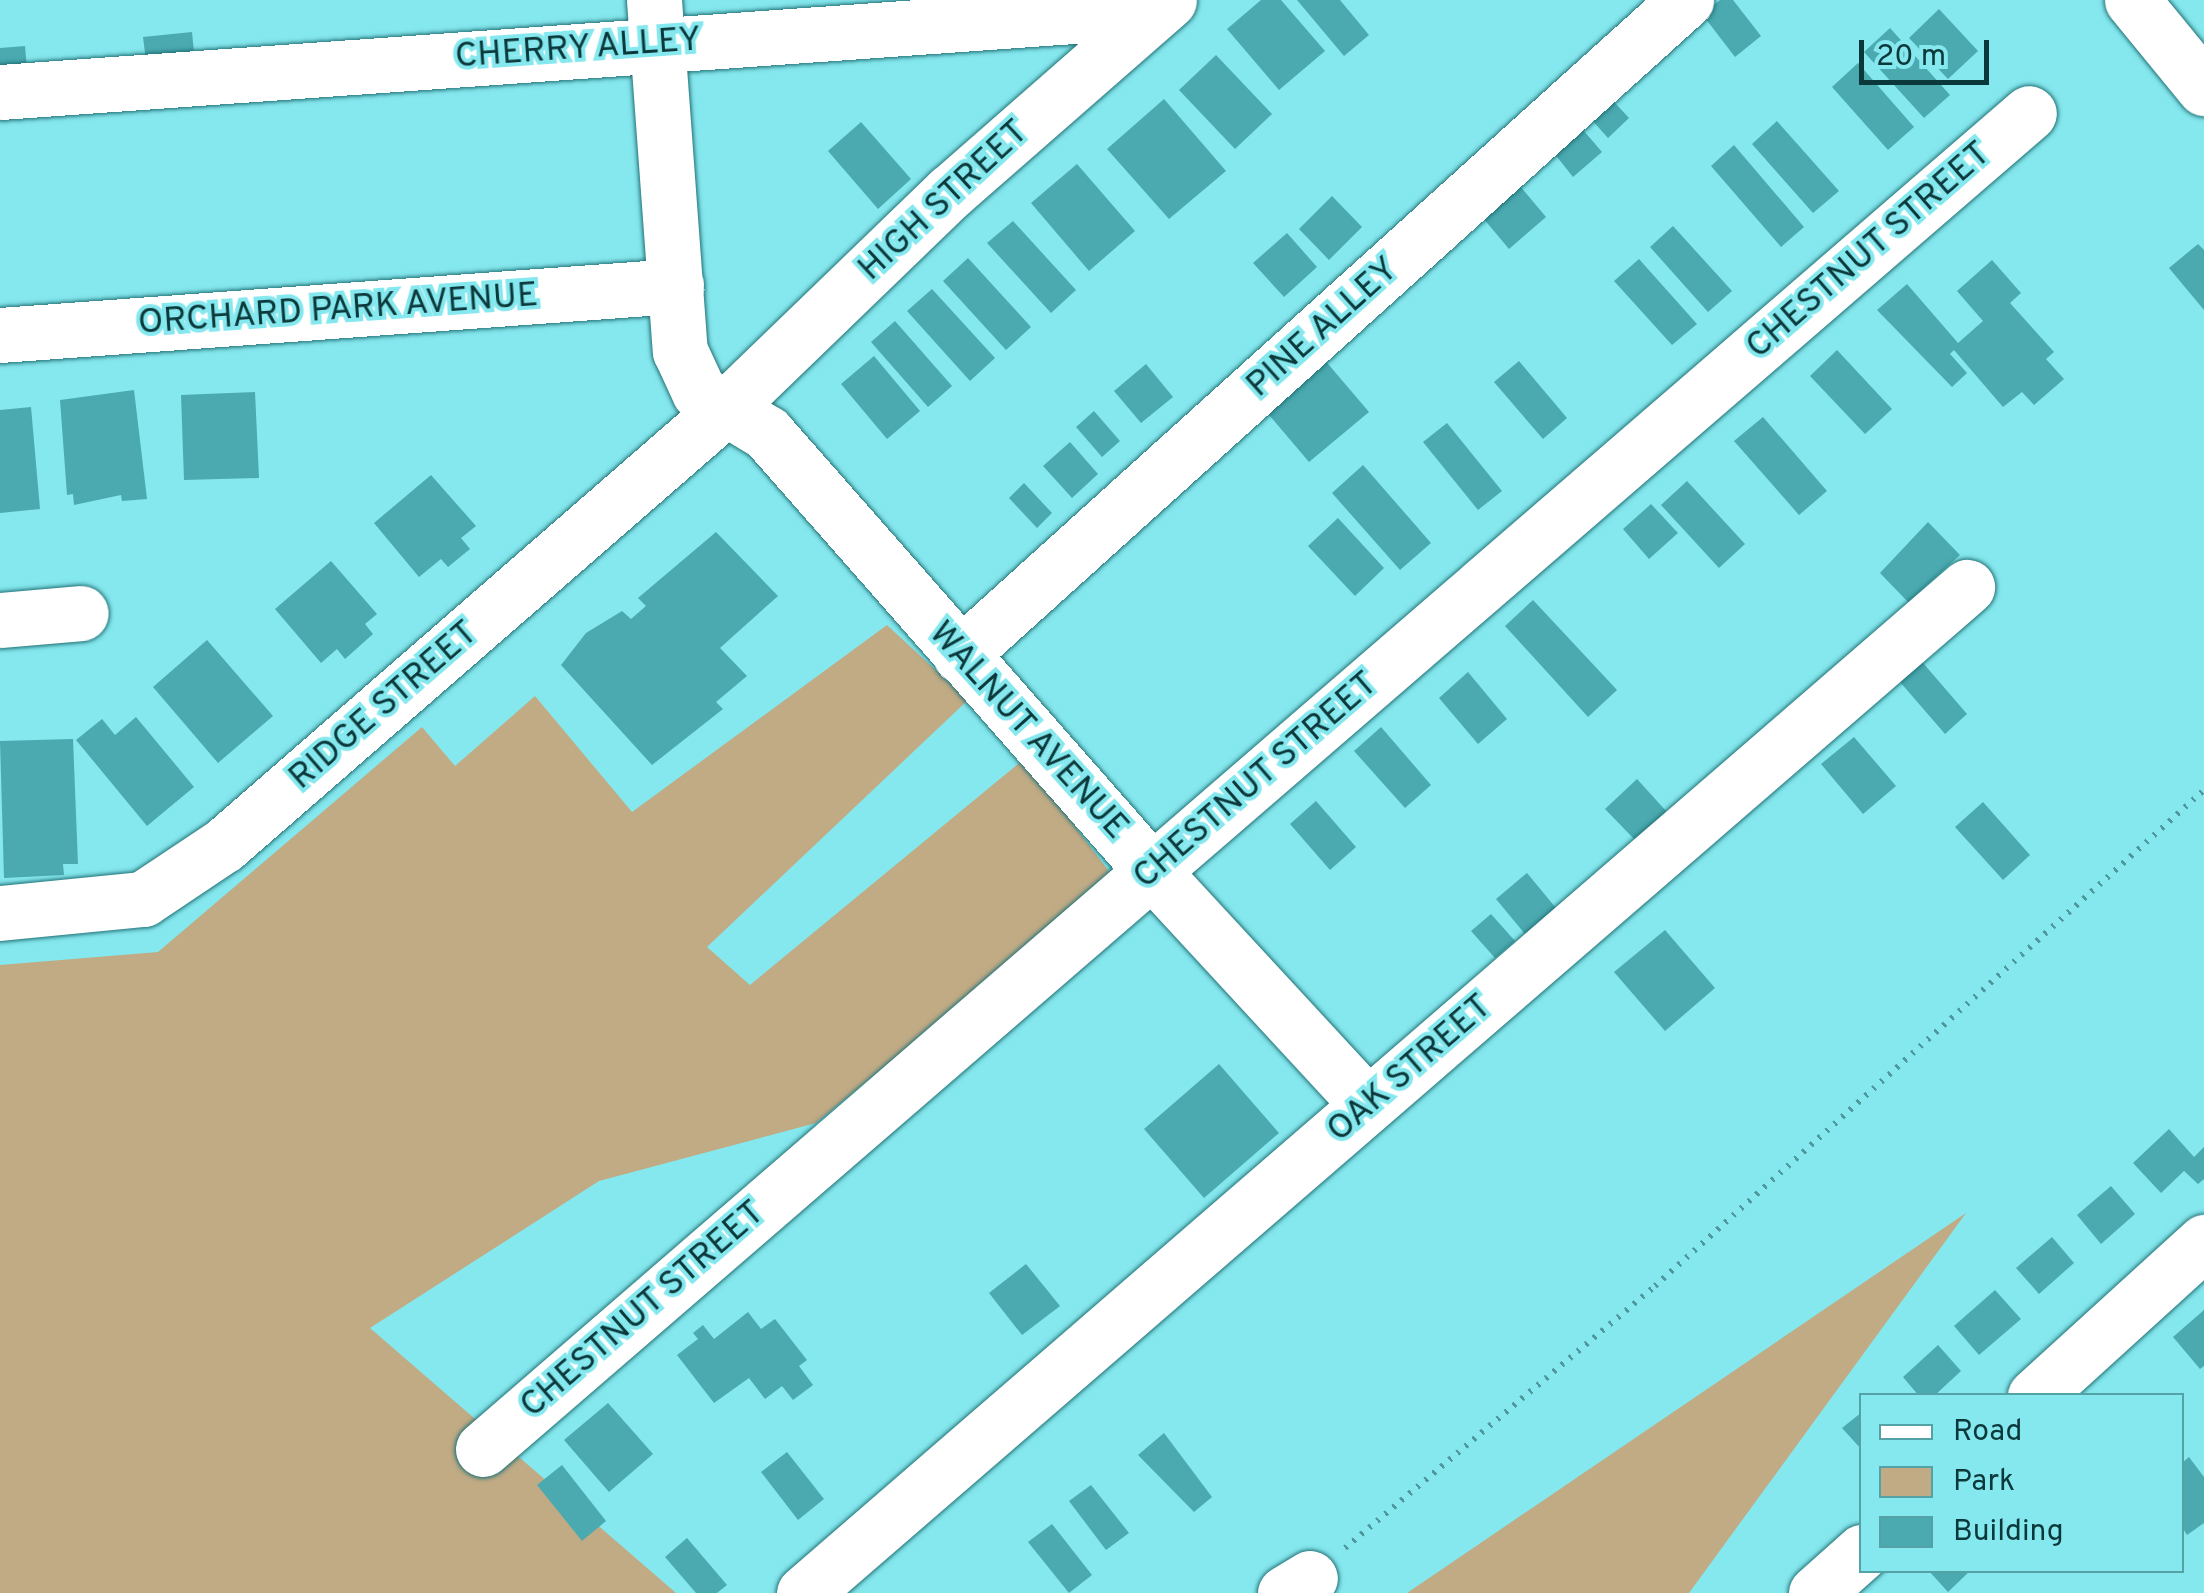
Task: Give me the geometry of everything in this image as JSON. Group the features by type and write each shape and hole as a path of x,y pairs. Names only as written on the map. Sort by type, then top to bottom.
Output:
{"street":[{"name":"PINE ALLEY","path":"960,655 1686,0"},
{"path":"2132,0 2204,88"},
{"name":"CHERRY ALLEY","path":"0,92 656,21 1163,5"},
{"name":"HIGH STREET","path":"725,410 950,192 1163,5"},
{"name":"WALNUT AVENUE","path":"656,21 685,368 699,392 767,432 1152,871 1368,1105"},
{"name":"CHESTNUT STREET","path":"483,1449 2029,113"},
{"name":"ORCHARD PARK AVENUE","path":"0,335 676,286"},
{"name":"RIDGE STREET","path":"0,912 143,900 224,846 725,410"},
{"name":"OAK STREET","path":"804,1593 865,1572 1368,1105 1966,587"},
{"path":"0,620 80,613"},
{"path":"2038,1393 2204,1242"},
{"path":"1816,1593 1859,1555"}],"path":[{"path":"1297,1585 1655,1286 2204,790"}],"green space":[{"path":"887,625 968,700 707,947 750,985 1024,759 1114,878 816,1123 599,1181 370,1328 676,1593 0,1593 0,965 158,952 422,727 455,766 535,696 632,812"},
{"path":"1966,1213 1689,1593 1407,1593"}],"building":[{"path":"1261,0 1281,0 1325,51 1279,90 1227,29"},
{"path":"1297,0 1340,0 1369,35 1344,56"},
{"path":"1720,0 1733,0 1761,36 1735,57 1702,14"},
{"path":"1939,9 1978,51 1948,79 1909,38"},
{"path":"1890,28 1950,95 1924,118 1864,52"},
{"path":"192,32 195,63 147,69 143,37"},
{"path":"25,46 28,81 0,83 0,48"},
{"path":"1216,55 1272,114 1235,149 1179,90"},
{"path":"1858,63 1914,127 1888,150 1832,87"},
{"path":"1604,91 1629,118 1608,138 1583,110"},
{"path":"1164,99 1226,171 1169,219 1107,149"},
{"path":"1777,121 1839,191 1813,213 1752,144"},
{"path":"861,122 911,179 878,209 828,151"},
{"path":"1578,124 1602,152 1573,177 1550,148"},
{"path":"1734,145 1804,227 1781,247 1711,166"},
{"path":"1077,164 1135,231 1089,271 1031,203"},
{"path":"1515,180 1546,217 1509,249 1478,212"},
{"path":"1332,196 1362,227 1329,260 1299,229"},
{"path":"1013,221 1076,290 1051,313 987,243"},
{"path":"1673,226 1732,291 1708,312 1650,247"},
{"path":"1287,233 1317,267 1284,297 1253,263"},
{"path":"2198,244 2204,250 2204,310 2169,268"},
{"path":"968,258 1031,327 1006,350 943,281"},
{"path":"1639,259 1697,324 1672,345 1614,281"},
{"path":"1992,260 2021,293 2010,303 2054,352 2046,359 2064,379 2034,405 2022,392 2003,407 1954,350 1950,354 1967,373 1952,387 1877,310 1907,284 1958,343 1983,321 1957,291"},
{"path":"932,289 995,358 970,381 907,311"},
{"path":"895,321 952,386 928,407 871,342"},
{"path":"1837,350 1892,409 1865,434 1810,376"},
{"path":"1317,351 1369,412 1309,462 1258,402"},
{"path":"874,356 920,411 887,439 841,384"},
{"path":"1519,361 1567,418 1543,439 1494,382"},
{"path":"1146,364 1173,397 1141,423 1114,391"},
{"path":"134,390 147,499 122,501 121,495 74,505 73,494 67,495 60,400"},
{"path":"255,392 259,478 184,480 181,395"},
{"path":"31,407 40,509 0,513 0,410"},
{"path":"1094,411 1120,441 1102,457 1076,427"},
{"path":"1763,417 1827,491 1799,515 1734,441"},
{"path":"1447,423 1502,491 1478,510 1423,442"},
{"path":"1070,442 1098,474 1072,498 1043,466"},
{"path":"1363,465 1431,543 1400,570 1332,493"},
{"path":"431,475 476,526 461,538 470,549 448,567 441,559 419,577 374,523"},
{"path":"1687,481 1745,544 1719,568 1661,505"},
{"path":"1024,483 1052,513 1037,528 1009,498"},
{"path":"1651,504 1678,533 1649,559 1623,529"},
{"path":"1338,518 1384,568 1355,596 1308,546"},
{"path":"1928,522 1960,555 1908,602 1880,573"},
{"path":"716,532 778,596 720,648 747,676 716,702 723,709 652,765 561,665 586,633 622,611 631,619 646,606 638,598"},
{"path":"331,561 377,614 365,624 373,634 345,659 337,649 321,663 275,609"},
{"path":"1533,600 1617,690 1588,717 1505,626"},
{"path":"207,640 273,716 218,763 153,687"},
{"path":"1917,656 1967,714 1945,734 1894,675"},
{"path":"1468,672 1507,719 1478,744 1439,698"},
{"path":"136,717 194,787 147,826 76,740 102,719 115,735"},
{"path":"1381,727 1431,785 1405,808 1354,751"},
{"path":"1854,737 1896,786 1863,814 1821,764"},
{"path":"73,739 78,864 63,864 64,875 4,878 0,741"},
{"path":"1637,779 1667,812 1636,841 1605,809"},
{"path":"1316,801 1356,847 1330,870 1290,824"},
{"path":"1983,802 2030,855 2003,880 1955,827"},
{"path":"1527,873 1556,908 1525,934 1496,899"},
{"path":"1491,914 1515,941 1495,958 1471,931"},
{"path":"1665,930 1715,988 1665,1031 1614,972"},
{"path":"1219,1064 1279,1133 1204,1198 1144,1129"},
{"path":"2169,1129 2194,1157 2204,1147 2204,1179 2198,1184 2184,1171 2161,1193 2133,1163"},
{"path":"2111,1186 2135,1214 2101,1244 2077,1215"},
{"path":"2052,1237 2074,1263 2039,1294 2016,1268"},
{"path":"1026,1264 1060,1306 1022,1335 989,1293"},
{"path":"1995,1290 2021,1319 1979,1355 1954,1326"},
{"path":"2204,1310 2204,1366 2200,1369 2173,1337"},
{"path":"748,1312 761,1329 775,1319 807,1360 799,1366 813,1385 793,1400 782,1386 765,1399 749,1378 714,1403 677,1355 698,1339 693,1333 703,1325 714,1339"},
{"path":"1938,1345 1961,1371 1937,1393 1916,1393 1903,1377"},
{"path":"608,1403 653,1454 609,1492 564,1440"},
{"path":"1859,1414 1859,1447 1842,1428"},
{"path":"1164,1433 1212,1497 1194,1512 1138,1455"},
{"path":"787,1452 824,1499 798,1520 761,1472"},
{"path":"2189,1457 2204,1477 2204,1523 2187,1535 2184,1530 2184,1461"},
{"path":"562,1465 606,1521 582,1541 537,1485"},
{"path":"1091,1485 1129,1533 1106,1550 1069,1501"},
{"path":"1052,1524 1092,1575 1069,1593 1028,1542"},
{"path":"687,1538 727,1585 717,1593 696,1593 665,1557"},
{"path":"1931,1573 1968,1573 1948,1592"}]}
